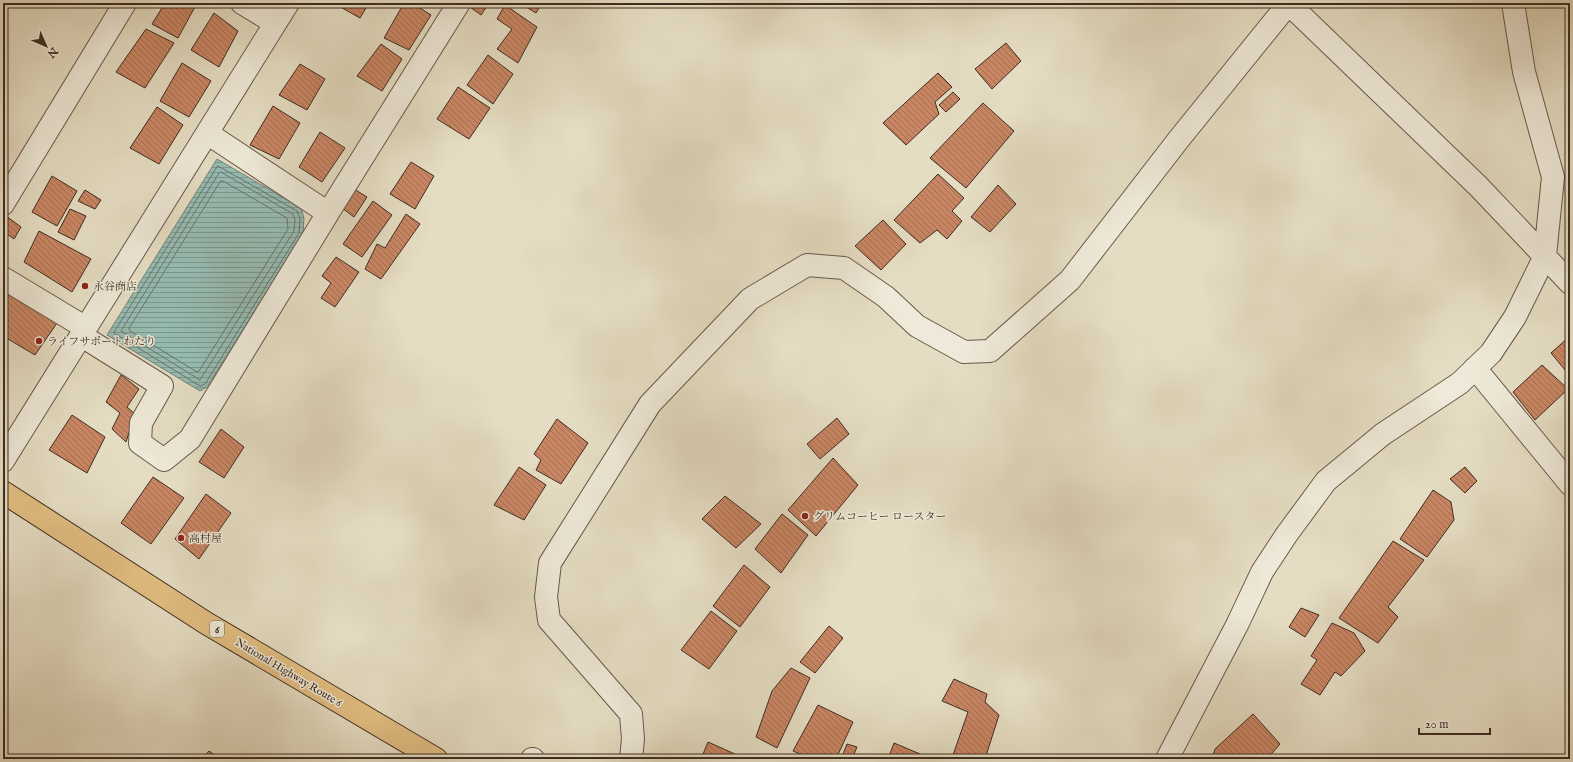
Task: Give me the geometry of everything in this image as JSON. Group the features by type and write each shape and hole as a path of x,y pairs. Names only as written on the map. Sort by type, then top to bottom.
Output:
{"highway":[{"name":"National Highway Route 6","path":"3,492 206,622 436,759"}],"street":[{"path":"3,204 124,3"},
{"path":"242,3 275,23"},
{"path":"3,461 288,3"},
{"path":"3,278 162,386 141,423 140,443 164,460 190,439 328,213 459,3"},
{"path":"631,759 633,739 631,714 549,620 546,597 550,563 650,404 750,299 807,265 844,268 886,297 916,326 923,330 964,352 990,351 1070,280 1179,139 1289,3 1478,186 1570,283"},
{"path":"1167,759 1238,624 1262,572 1287,534 1326,481 1383,434 1460,383 1491,353 1516,317 1544,256 1553,176 1524,72 1513,3"},
{"path":"208,133 328,213"},
{"path":"1475,368 1570,484"}],"water":[{"path":"217,159 301,208 304,218 303,234 207,387 200,391 107,335"}],"building":[{"path":"165,3 197,3 178,38 152,24"},
{"path":"338,3 369,3 360,18 337,5"},
{"path":"404,3 412,3 431,15 409,50 384,38"},
{"path":"472,3 489,3 481,15 470,7"},
{"path":"520,3 542,3 536,13"},
{"path":"505,5 537,27 518,63 497,49 512,29 497,19"},
{"path":"214,13 238,31 219,67 191,50"},
{"path":"146,29 174,43 145,88 116,72"},
{"path":"1006,43 1021,61 992,89 975,69"},
{"path":"381,44 402,59 382,91 357,76"},
{"path":"488,55 513,74 493,104 467,85"},
{"path":"182,63 211,81 189,117 160,101"},
{"path":"300,64 325,79 307,110 279,95"},
{"path":"938,73 952,87 935,102 939,114 906,145 883,123"},
{"path":"458,87 490,108 469,139 437,119"},
{"path":"953,92 960,99 946,112 939,105"},
{"path":"983,103 1014,131 966,188 930,158"},
{"path":"273,106 300,123 279,159 250,145"},
{"path":"157,107 183,125 159,164 130,148"},
{"path":"320,132 345,148 322,182 299,167"},
{"path":"411,162 434,176 415,209 390,194"},
{"path":"938,174 964,198 952,211 962,221 947,239 937,230 920,243 894,220"},
{"path":"52,176 77,191 57,226 32,212"},
{"path":"998,185 1016,204 990,232 971,217"},
{"path":"354,189 367,197 354,217 342,208"},
{"path":"85,190 101,200 95,209 78,201"},
{"path":"373,201 392,215 362,257 343,244"},
{"path":"70,209 86,216 74,240 58,232"},
{"path":"406,214 420,224 381,279 365,269 377,244 385,248"},
{"path":"6,216 21,227 14,239 3,231 3,222"},
{"path":"883,220 906,244 881,270 855,246"},
{"path":"39,231 91,259 72,292 24,262"},
{"path":"336,257 359,272 335,307 321,298 331,283 322,276"},
{"path":"3,291 57,323 35,355 3,336"},
{"path":"1570,336 1570,376 1551,353"},
{"path":"1542,365 1568,389 1535,420 1513,392"},
{"path":"121,375 139,389 127,407 135,414 126,442 112,429 120,413 106,402"},
{"path":"72,415 105,437 87,473 49,450"},
{"path":"837,418 849,434 820,459 807,444"},
{"path":"557,419 588,443 561,484 536,470 541,460 534,454"},
{"path":"221,429 244,447 224,478 199,462"},
{"path":"833,458 858,485 816,536 788,510"},
{"path":"519,467 546,485 524,520 494,505"},
{"path":"1465,467 1477,481 1465,493 1450,479"},
{"path":"153,477 184,498 151,544 121,523"},
{"path":"1433,490 1451,502 1454,520 1427,557 1400,539"},
{"path":"206,494 231,513 199,559 175,539"},
{"path":"725,496 761,524 736,548 702,519"},
{"path":"782,514 808,535 781,573 755,549"},
{"path":"1393,541 1424,560 1388,607 1398,617 1378,643 1339,618"},
{"path":"744,565 770,587 740,627 713,606"},
{"path":"1301,608 1319,615 1305,637 1289,627"},
{"path":"711,611 737,631 709,669 681,650"},
{"path":"1332,623 1354,633 1365,651 1341,676 1335,672 1320,695 1301,684 1317,660 1311,656"},
{"path":"829,626 843,638 815,673 800,662"},
{"path":"791,668 810,678 777,748 756,737 772,691"},
{"path":"954,679 987,694 985,702 999,715 985,759 964,759 953,755 968,712 942,701"},
{"path":"818,705 853,722 836,759 812,759 793,751"},
{"path":"1253,714 1280,744 1267,759 1212,759 1215,749"},
{"path":"708,742 735,754 733,759 701,759"},
{"path":"894,743 932,759 888,759"},
{"path":"847,744 857,747 852,759 841,759"},
{"path":"209,751 220,759 202,759"},
{"path":"791,754 799,759 789,759"}],"place":[{"name":"永谷商店","path":"85,286"},
{"name":"ライフサポートわたり","path":"39,341"},
{"name":"グリムコーヒー ロースター","path":"805,516"},
{"name":"高村屋","path":"181,538"}]}
